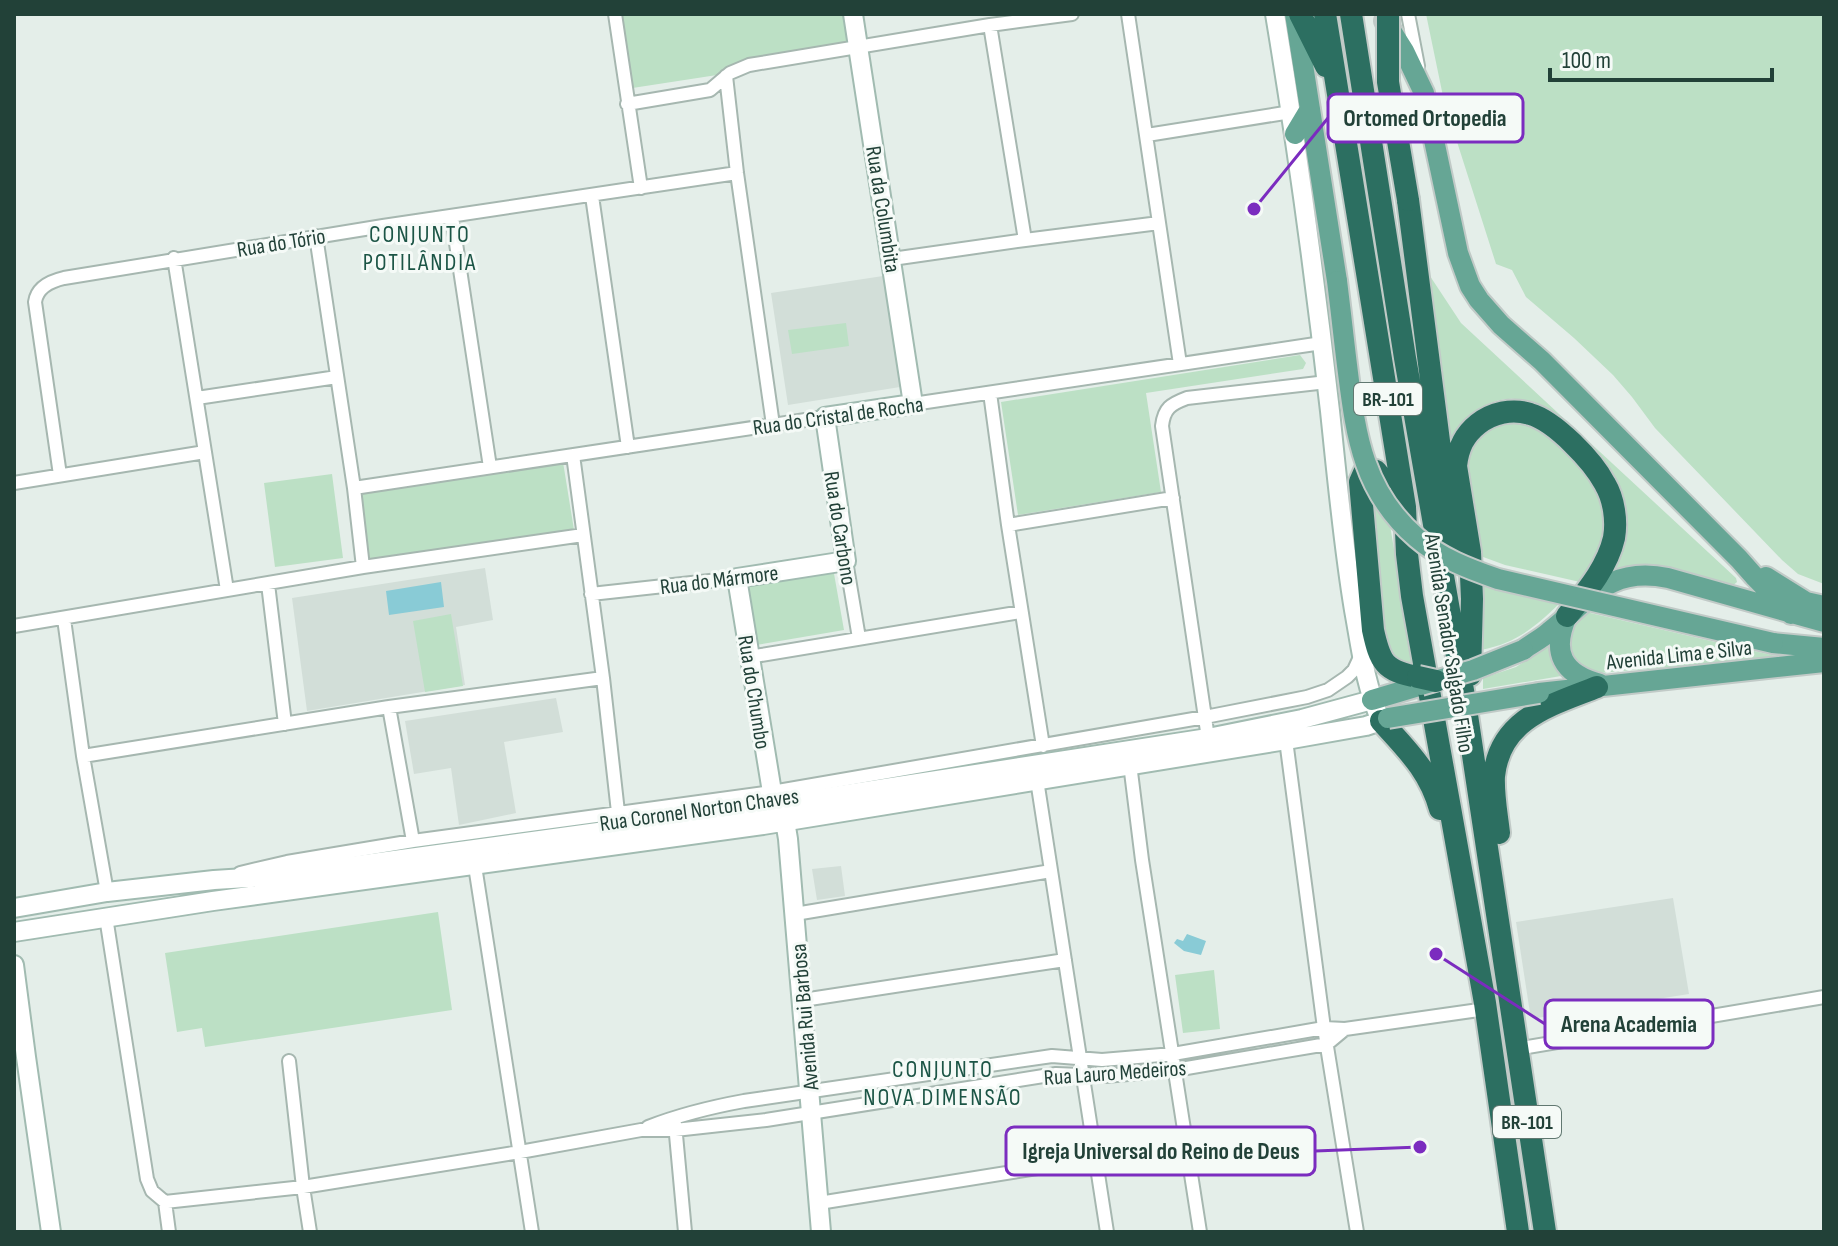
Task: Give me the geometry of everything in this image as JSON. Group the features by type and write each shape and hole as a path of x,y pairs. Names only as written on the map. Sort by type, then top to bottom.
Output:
{"highway":[{"path":"1297,14 1335,84"},
{"name":"Avenida Senador Salgado Filho","path":"1325,14 1405,507 1412,596 1486,1006 1518,1232"},
{"name":"Avenida Senador Salgado Filho","path":"1351,14 1405,358 1465,702 1545,1232"},
{"path":"1388,14 1388,82 1408,200 1456,568 1465,702"},
{"path":"1469,732 1470,552 1456,466 1457,452 1463,439 1476,425 1492,416 1516,411 1540,418 1579,451 1610,493 1614,514 1613,539 1604,566 1567,616"},
{"path":"1405,507 1376,471 1364,473 1360,482 1373,630 1378,652 1385,663 1396,671 1424,681"},
{"path":"1511,1013 1517,987 1495,791 1497,765 1505,744 1520,723 1539,710 1601,686"},
{"path":"1384,720 1414,757 1434,789 1449,839 1476,991 1486,1006"}],"main road":[{"name":"Rua da Columbita","path":"853,14 913,404"},
{"path":"1275,14 1301,111 1337,281 1354,425 1360,450 1372,478 1397,519 1430,548 1465,567 1498,579 1773,643 1824,648"},
{"path":"1297,14 1301,111 1295,134 1345,552 1365,679 1372,700 1384,720"},
{"path":"1381,14 1404,51 1424,93 1458,253 1470,286 1479,300 1791,614"},
{"name":"Rua do Cristal de Rocha","path":"825,417 913,404"},
{"name":"Rua do Carbono","path":"825,417 846,561"},
{"path":"1739,559 1806,602 1824,606"},
{"name":"Rua do Mármore","path":"737,578 846,561"},
{"name":"Avenida Lima e Silva","path":"1523,650 1550,632 1592,595 1618,579 1634,576 1651,575 1824,622"},
{"name":"Rua do Chumbo","path":"737,578 749,657 779,806"},
{"path":"1567,616 1559,641 1565,664 1579,677 1601,686"},
{"name":"Rua Coronel Norton Chaves","path":"14,932 475,866 779,806 1208,738 1302,719 1372,700 1424,681 1493,663 1523,650"},
{"name":"Avenida Lima e Silva","path":"1384,720 1539,693 1824,662"},
{"name":"Rua Coronel Norton Chaves","path":"14,908 107,892 278,876 619,821 1037,780 1286,740 1384,720"},
{"name":"Avenida Rui Barbosa","path":"779,806 795,914 821,1232"},
{"path":"39,904 51,916 51,921 42,928"},
{"path":"14,965 51,1232"}],"street":[{"path":"615,14 641,188"},
{"path":"627,104 702,93 713,89 735,70 749,65 1072,14"},
{"path":"1128,14 1180,364"},
{"path":"1408,14 1424,93"},
{"path":"990,25 1025,240"},
{"path":"726,76 773,425"},
{"path":"1147,135 1301,111"},
{"name":"Rua do Tório","path":"60,475 35,300 43,287 64,278 174,258 737,173"},
{"path":"592,196 628,447"},
{"path":"452,217 490,467"},
{"path":"892,259 1159,223"},
{"path":"316,236 363,567"},
{"path":"174,258 227,590"},
{"name":"Rua do Cristal de Rocha","path":"913,404 1322,343"},
{"path":"197,398 337,377"},
{"path":"1208,738 1162,426 1164,411 1174,404 1202,395 1327,382"},
{"path":"990,393 1043,746"},
{"name":"Rua do Cristal de Rocha","path":"354,488 825,417"},
{"path":"14,483 205,452"},
{"path":"573,455 619,821"},
{"path":"1008,525 1173,498"},
{"path":"14,626 363,567 583,535"},
{"name":"Rua do Carbono","path":"846,561 859,638"},
{"name":"Rua do Mármore","path":"591,594 737,578"},
{"path":"268,584 285,724"},
{"path":"749,657 1021,612"},
{"path":"64,619 83,756 107,892"},
{"name":"Rua Coronel Norton Chaves","path":"779,806 1043,746 1307,697 1342,682 1354,670 1362,654"},
{"path":"83,756 389,707 603,678"},
{"path":"389,707 413,841"},
{"path":"1286,740 1324,1028 1357,1232"},
{"path":"1130,764 1200,1232"},
{"path":"1037,780 1107,1232"},
{"name":"Rua Coronel Norton Chaves","path":"214,880 287,862 413,841 619,821"},
{"path":"475,866 532,1232"},
{"path":"795,914 1051,871"},
{"path":"106,917 147,1179 152,1191 165,1202 169,1232"},
{"path":"803,1000 1065,960"},
{"path":"1516,1049 1824,997"},
{"name":"Rua Lauro Medeiros","path":"675,1124 713,1107 1052,1056 1102,1060 1173,1054 1324,1028 1345,1029 1486,1006"},
{"path":"1327,1044 1345,1029"},
{"name":"Rua Lauro Medeiros","path":"165,1202 303,1187 675,1124 766,1120 1056,1074 1105,1076 1175,1070 1327,1044"},
{"path":"289,1061 310,1232"},
{"path":"675,1124 685,1232"},
{"path":"819,1203 1094,1159"}],"shaded area":[{"path":"883,276 900,387 788,405 771,293"},
{"path":"485,568 493,620 456,627 465,685 307,711 292,598"},
{"path":"556,698 563,732 504,742 516,813 459,825 451,768 414,774 405,721"},
{"path":"841,866 845,896 817,900 812,869"},
{"path":"1673,898 1689,994 1537,1018 1530,1013 1516,922"}],"green space":[{"path":"620,14 847,14 852,43 740,61 717,75 626,89"},
{"path":"1426,14 1824,14 1824,584 1798,574 1782,560 1655,428 1613,375 1526,297 1512,270 1496,264 1444,101"},
{"path":"1428,273 1461,323 1737,582 1730,588 1608,576 1624,537 1626,509 1618,487 1536,405 1506,399 1478,410 1453,438 1450,466"},
{"path":"846,323 849,346 792,354 788,330"},
{"path":"1300,355 1306,363 1303,369 1146,393 1161,492 1018,515 1001,402"},
{"path":"1505,421 1531,422 1572,453 1601,495 1606,533 1586,579 1580,582 1505,565 1475,554 1463,490 1463,464 1466,452 1477,437"},
{"path":"563,462 574,530 368,559 359,492"},
{"path":"332,474 343,558 275,567 264,483"},
{"path":"1364,486 1390,525 1413,665 1406,667 1384,652"},
{"path":"833,568 844,630 756,645 745,583"},
{"path":"1475,582 1559,604 1524,633 1481,650"},
{"path":"1586,612 1780,657 1589,674 1568,656 1567,629"},
{"path":"451,614 463,686 425,692 413,621"},
{"path":"1553,643 1567,675 1483,689 1483,678 1516,667"},
{"path":"438,912 452,1010 205,1047 202,1028 177,1032 165,953"},
{"path":"1214,970 1220,1029 1183,1033 1175,975"}],"water":[{"path":"441,582 444,607 389,615 386,591"},
{"path":"1187,934 1206,941 1201,955 1184,951 1174,943 1177,939 1183,941"}],"place":[{"name":"Ortomed Ortopedia","path":"1254,209"},
{"name":"Arena Academia","path":"1436,954"},
{"name":"Igreja Universal do Reino de Deus","path":"1420,1147"}],"district":[{"name":"CONJUNTO POTILÂNDIA","path":"420,248"},
{"name":"CONJUNTO NOVA DIMENSÃO","path":"943,1083"}]}
